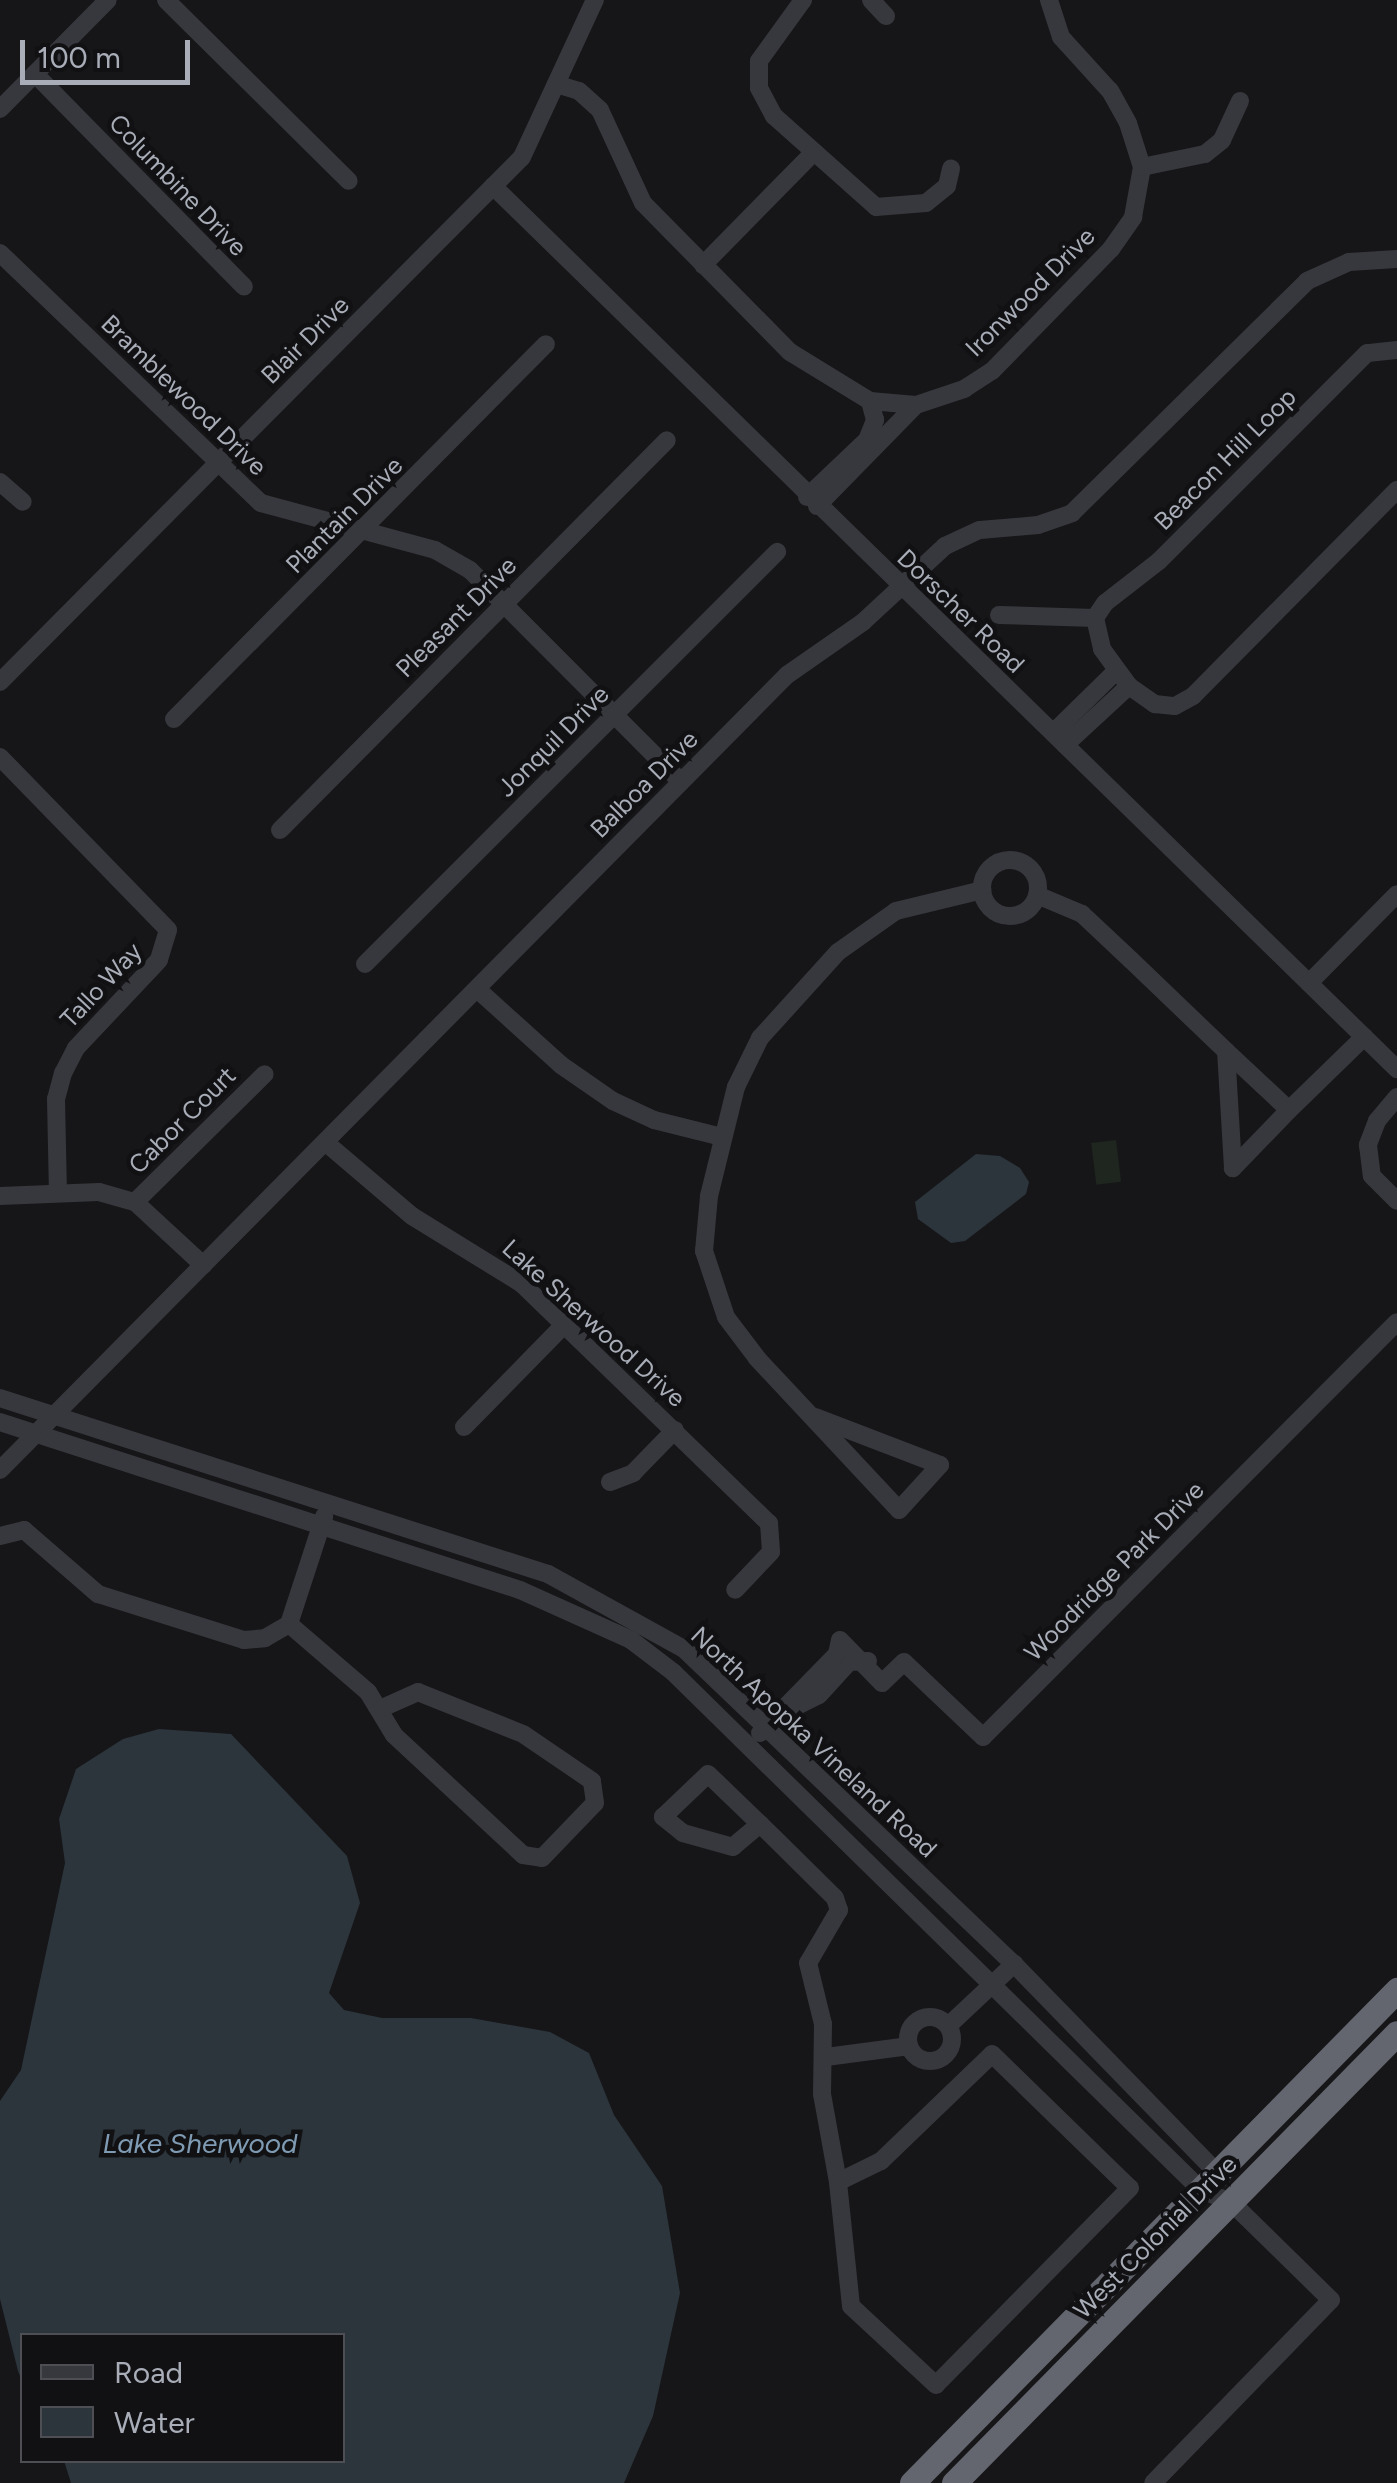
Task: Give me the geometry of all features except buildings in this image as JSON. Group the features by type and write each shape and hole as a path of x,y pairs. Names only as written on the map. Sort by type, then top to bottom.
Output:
{"highway":[{"name":"West Colonial Drive","path":"912,2483 1397,1990"},
{"name":"West Colonial Drive","path":"954,2483 1397,2033"},
{"path":"929,2483 949,2446"}],"street":[{"path":"0,110 108,0"},
{"path":"166,0 349,180"},
{"name":"Blair Drive","path":"0,682 522,157 576,30 595,0"},
{"path":"803,0 759,61 760,88 774,116 812,154 876,207 926,203 947,186 951,168"},
{"path":"872,0 886,16"},
{"name":"Ironwood Drive","path":"556,84 579,91 600,110 643,202 790,352 870,402 916,405 964,389 992,371 1110,249 1133,216 1142,167 1128,123 1110,91 1061,38 1049,0"},
{"name":"Columbine Drive","path":"35,74 244,288"},
{"path":"1142,167 1205,154 1222,140 1240,101"},
{"path":"702,264 812,154"},
{"name":"Dorscher Road","path":"493,186 1397,1070"},
{"name":"Bramblewood Drive","path":"0,253 262,503 436,550 470,570 681,782"},
{"name":"Balboa Drive","path":"0,1470 787,675 863,622 899,587 964,536 1038,525 1072,512 1292,292 1334,266 1397,259"},
{"name":"Plantain Drive","path":"174,719 364,532 546,344"},
{"name":"Beacon Hill Loop","path":"1094,618 1367,353 1397,350"},
{"path":"812,502 867,440 874,420 870,402"},
{"path":"812,502 916,405"},
{"name":"Pleasant Drive","path":"280,830 667,440"},
{"path":"0,482 23,502"},
{"path":"999,615 1094,618 1102,649 1128,686 1155,704 1175,706 1193,696 1397,490"},
{"name":"Jonquil Drive","path":"365,964 776,552"},
{"path":"1059,739 1116,671"},
{"path":"1059,739 1128,686"},
{"name":"Tallo Way","path":"0,758 168,930 160,960 76,1048 62,1073 56,1100 58,1192"},
{"path":"1012,860 1032,870 1038,895 1025,912 1006,916 991,908 983,890 993,866 1012,860"},
{"path":"1308,983 1392,899 1397,878"},
{"path":"815,1417 940,1464 899,1510 815,1417 726,1317 709,1276 709,1196 722,1137 760,1038 838,952 896,911 983,890"},
{"path":"1038,895 1082,914 1289,1110"},
{"path":"476,989 561,1065 613,1101 654,1120 722,1137"},
{"path":"1226,1050 1233,1168 1364,1038"},
{"name":"Cabor Court","path":"134,1202 265,1074"},
{"path":"1397,1098 1376,1122 1368,1145 1372,1176 1397,1201"},
{"name":"Lake Sherwood Drive","path":"325,1142 412,1216 478,1251 565,1324 768,1523 771,1552 735,1590"},
{"path":"0,1196 98,1192 134,1202 202,1265"},
{"name":"Woodridge Park Drive","path":"749,1744 837,1654 840,1640 885,1680 904,1662 984,1737 1397,1322"},
{"path":"464,1426 565,1324"},
{"name":"North Apopka Vineland Road","path":"0,1398 548,1574 618,1607 684,1649 774,1721 1220,2171"},
{"name":"North Apopka Vineland Road","path":"0,1422 520,1590 631,1640 749,1744 1201,2190"},
{"path":"610,1482 633,1473 675,1430"},
{"path":"0,1536 24,1530 98,1594 244,1640 265,1638 289,1624 327,1502"},
{"path":"289,1624 382,1708 413,1754 532,1859 542,1858 595,1803 592,1780 523,1734 418,1692 382,1708"},
{"name":"Woodridge Park Drive","path":"774,1721 819,1695 859,1658"},
{"path":"760,1824 733,1848 683,1834 662,1817 708,1774 760,1824 834,1898 838,1910 808,1963 826,2058 822,2094 838,2182 851,2306 936,2386 1130,2188 992,2054 881,2161 838,2182"},
{"path":"826,2058 913,2052 934,2061 947,2054 948,2026 1014,1964"},
{"path":"913,2052 910,2030 920,2019 936,2017 948,2026"},
{"path":"1220,2171 1231,2202"},
{"path":"1152,2483 1330,2300 1231,2202 1201,2190"}],"shaded area":[{"path":"1116,1140 1121,1182 1096,1185 1091,1143"}],"water":[{"path":"976,1154 1000,1156 1020,1168 1029,1182 1026,1194 965,1241 951,1243 918,1219 915,1202"},
{"name":"Lake Sherwood","path":"159,1729 231,1734 347,1856 360,1903 329,1993 344,2010 382,2018 471,2018 550,2032 589,2053 614,2115 662,2186 680,2293 653,2416 624,2483 71,2483 65,2463 345,2463 345,2333 20,2333 20,2376 18,2371 0,2299 0,2101 21,2070 65,1863 59,1819 76,1769 123,1739"}]}
